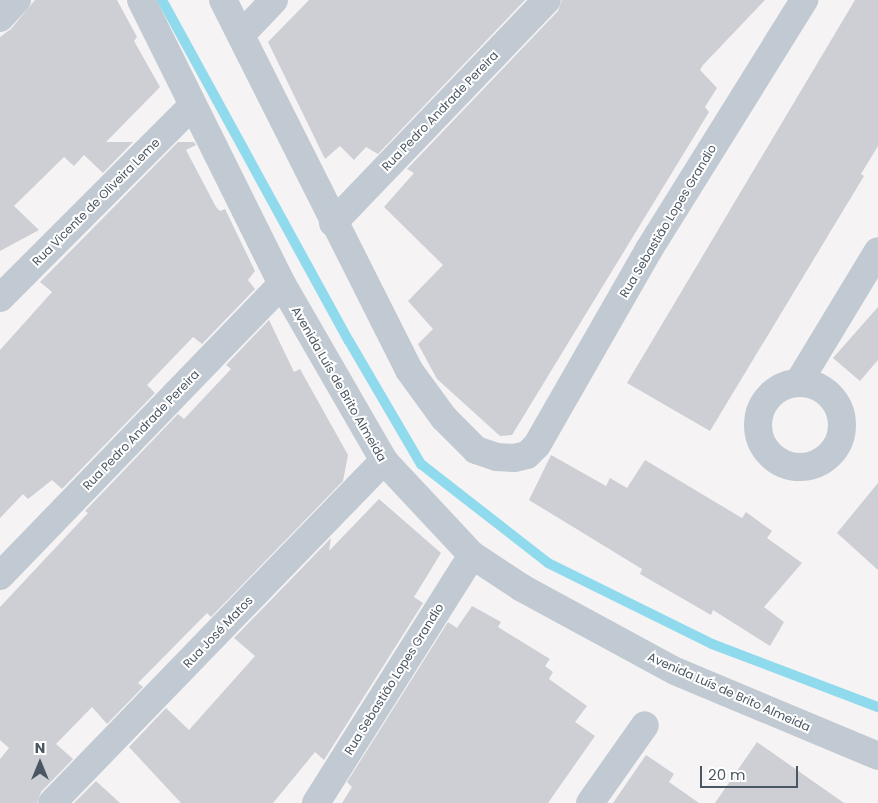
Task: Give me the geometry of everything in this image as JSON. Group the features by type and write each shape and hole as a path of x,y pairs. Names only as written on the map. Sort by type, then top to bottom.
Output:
{"street":[{"path":"0,18 17,0"},
{"name":"Avenida Luís de Brito Almeida","path":"141,0 282,284 384,461 472,555 530,593 675,671 878,756"},
{"path":"223,0 333,223"},
{"path":"241,35 274,0"},
{"name":"Rua Pedro Andrade Pereira","path":"333,223 547,0"},
{"name":"Rua Sebastião Lopes Grandio","path":"333,223 409,370 444,418 476,450 496,457 527,456 537,445 648,251 804,0"},
{"name":"Rua Vicente de Oliveira Leme","path":"0,298 192,106"},
{"path":"798,383 878,251"},
{"name":"Rua Pedro Andrade Pereira","path":"0,576 282,284"},
{"name":"Rua José Matos","path":"52,803 384,461"},
{"name":"Rua Sebastião Lopes Grandio","path":"316,803 472,555"},
{"path":"590,803 645,725"}],"building":[{"path":"35,0 117,0 137,37 134,41 160,87 106,142 133,142 103,173 84,155 74,166 64,157 14,206 39,230 0,251 0,37 11,29"},
{"path":"309,0 525,0 378,154 366,147 354,160 340,146 325,159 268,42"},
{"path":"562,0 765,0 703,65 700,70 717,88 705,107 709,112 512,435 500,436 437,379 418,344 433,329 408,301 443,265 384,207 414,173 407,169 558,11"},
{"path":"855,0 878,0 878,146 861,174 864,176 710,431 627,383"},
{"path":"178,142 194,142 196,145 186,150 216,207 220,211 225,209 255,271 248,280 255,289 202,344 193,337 147,385 155,393 62,489 52,480 28,499 23,494 0,518 0,350 52,292 40,282"},
{"path":"878,307 878,360 860,381 833,358"},
{"path":"269,320 294,372 300,369 348,455 343,481 211,617 207,613 138,683 143,687 107,724 92,707 56,744 73,759 41,792 37,803 0,803 0,759 9,748 0,740 0,607 88,513 85,511 178,414 184,419 231,369 226,365"},
{"path":"551,455 606,486 610,478 627,488 645,460 742,518 746,512 772,531 767,538 802,563 764,607 784,622 770,646 713,610 711,615 640,574 642,569 529,500"},
{"path":"878,483 878,570 837,533"},
{"path":"379,499 441,553 414,597 423,603 324,760 315,752 273,803 181,803 129,747 166,708 189,730 255,656 234,638 331,538 329,551"},
{"path":"472,606 501,622 498,627 550,659 545,666 553,672 549,679 587,706 575,722 595,736 548,803 342,803 352,787 347,782 448,622 457,628"},
{"path":"757,742 844,803 715,803"},
{"path":"646,755 674,774 669,782 699,803 613,803"},
{"path":"96,781 120,803 74,803"}],"waterway":[{"path":"162,0 349,341 421,464 548,563 712,644 878,707"}]}
